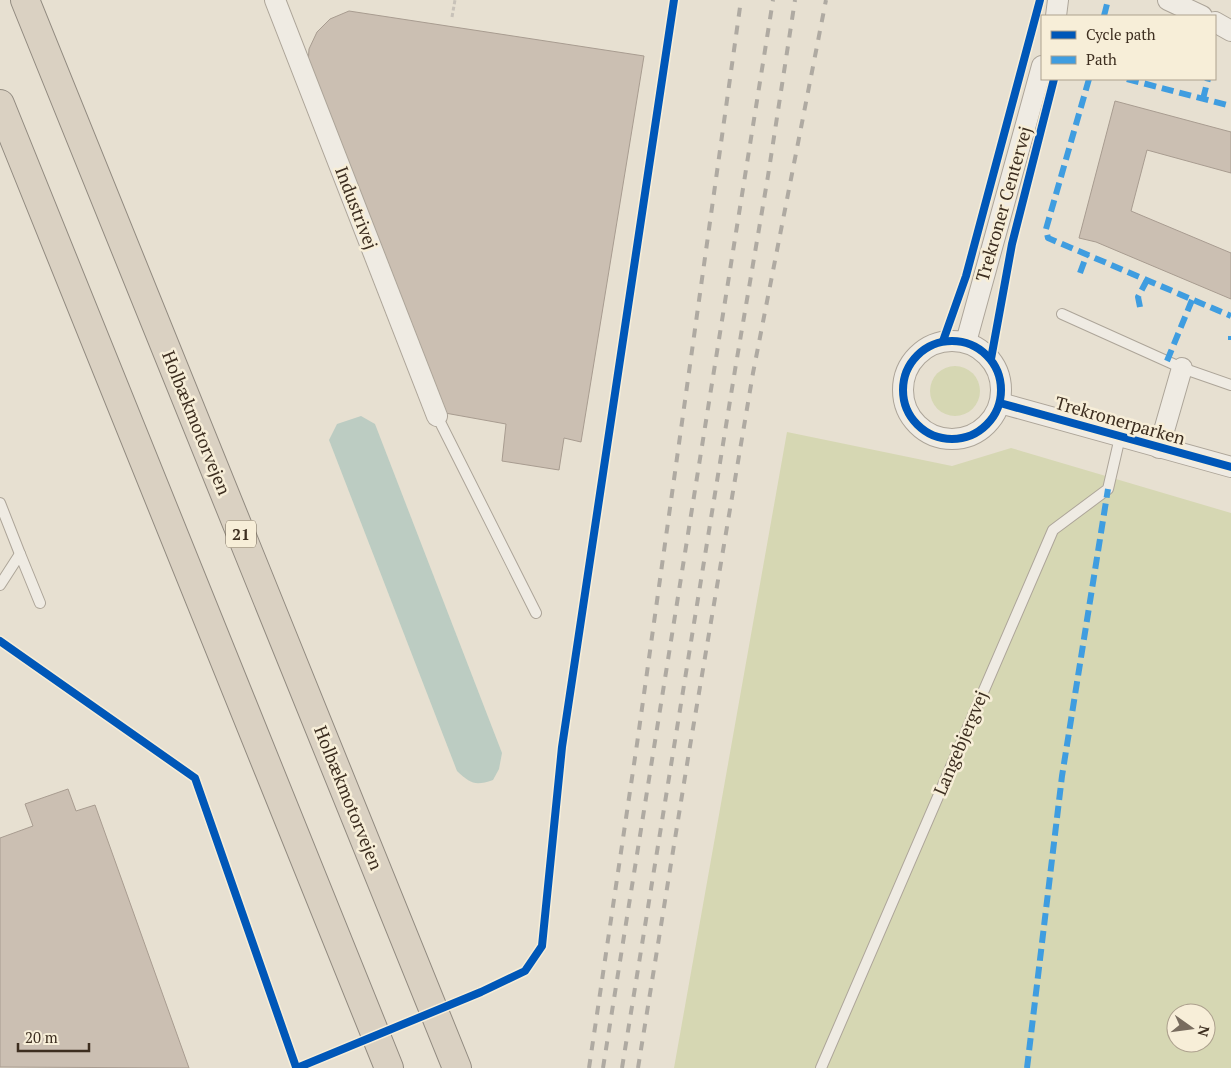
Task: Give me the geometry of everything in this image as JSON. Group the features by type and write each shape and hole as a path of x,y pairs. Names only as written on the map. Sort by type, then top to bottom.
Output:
{"highway":[{"name":"Holbækmotorvejen","path":"25,0 457,1068"},
{"path":"46,0 77,128"},
{"path":"0,105 388,1068"}],"street":[{"name":"Industrivej","path":"275,0 438,416"},
{"path":"1056,15 1058,0"},
{"path":"1168,0 1200,15"},
{"path":"1216,23 1231,31"},
{"name":"Trekroner Centervej","path":"966,342 1041,70"},
{"path":"951,340 966,342 980,348 991,359 999,372 1002,388 1000,403 994,416 985,428 972,435 958,439 944,439 930,434 918,426 909,414 904,401 903,386 906,372 913,359 924,349 937,343 951,340"},
{"path":"1160,448 1182,368"},
{"name":"Trekronerparken","path":"1000,403 1231,467"}],"lane":[{"path":"1062,314 1182,368 1231,385"},
{"path":"438,416 536,613"},
{"name":"Langebjergvej","path":"821,1068 1053,530 1108,489 1120,437"},
{"path":"0,503 40,603"},
{"path":"0,585 20,554"}],"path":[{"path":"452,17 455,0"}],"green space":[{"path":"955,366 964,368 975,377 980,391 978,400 969,411 955,416 946,414 935,405 930,391 932,382 941,371"},
{"path":"787,432 952,466 1011,448 1231,513 1231,1068 674,1068"}],"shaded area":[{"path":"361,416 375,424 502,753 499,769 493,780 474,783 457,771 329,440 337,424"}],"building":[{"path":"349,11 644,56 581,442 564,438 559,470 502,461 506,424 445,413 308,65 309,49 317,32 330,19"},
{"path":"1115,101 1231,132 1231,173 1147,150 1131,211 1231,253 1231,299 1096,242 1079,238"},
{"path":"68,789 76,811 95,805 189,1068 0,1067 0,838 33,826 25,804"}],"railway":[{"path":"589,1068 637,744 741,0"},
{"path":"603,1068 773,0"},
{"path":"622,1068 795,0"},
{"path":"638,1068 753,373 826,0"}],"marked path":[{"path":"1104,15 1108,0"},
{"path":"1089,80 1046,229 1048,238 1231,316"},
{"path":"1131,80 1231,106"},
{"path":"1203,99 1208,80"},
{"path":"1080,273 1087,254"},
{"path":"1140,307 1138,297 1147,280"},
{"path":"1167,361 1192,300"},
{"path":"1027,1068 1062,776 1108,489"}],"cycle path":[{"path":"297,1068 481,992 525,971 542,946 562,747 674,0"},
{"path":"943,341 966,276 1040,0"},
{"path":"991,359 1012,244 1054,80"},
{"path":"942,341 962,341 971,344 987,355 998,371 1001,380 1001,390 1001,400 998,409 987,425 971,436 962,439 942,439 925,431 911,417 903,400 903,380 911,363 925,349 942,341"},
{"path":"1000,403 1231,467"},
{"path":"0,641 195,778 296,1067"}]}
